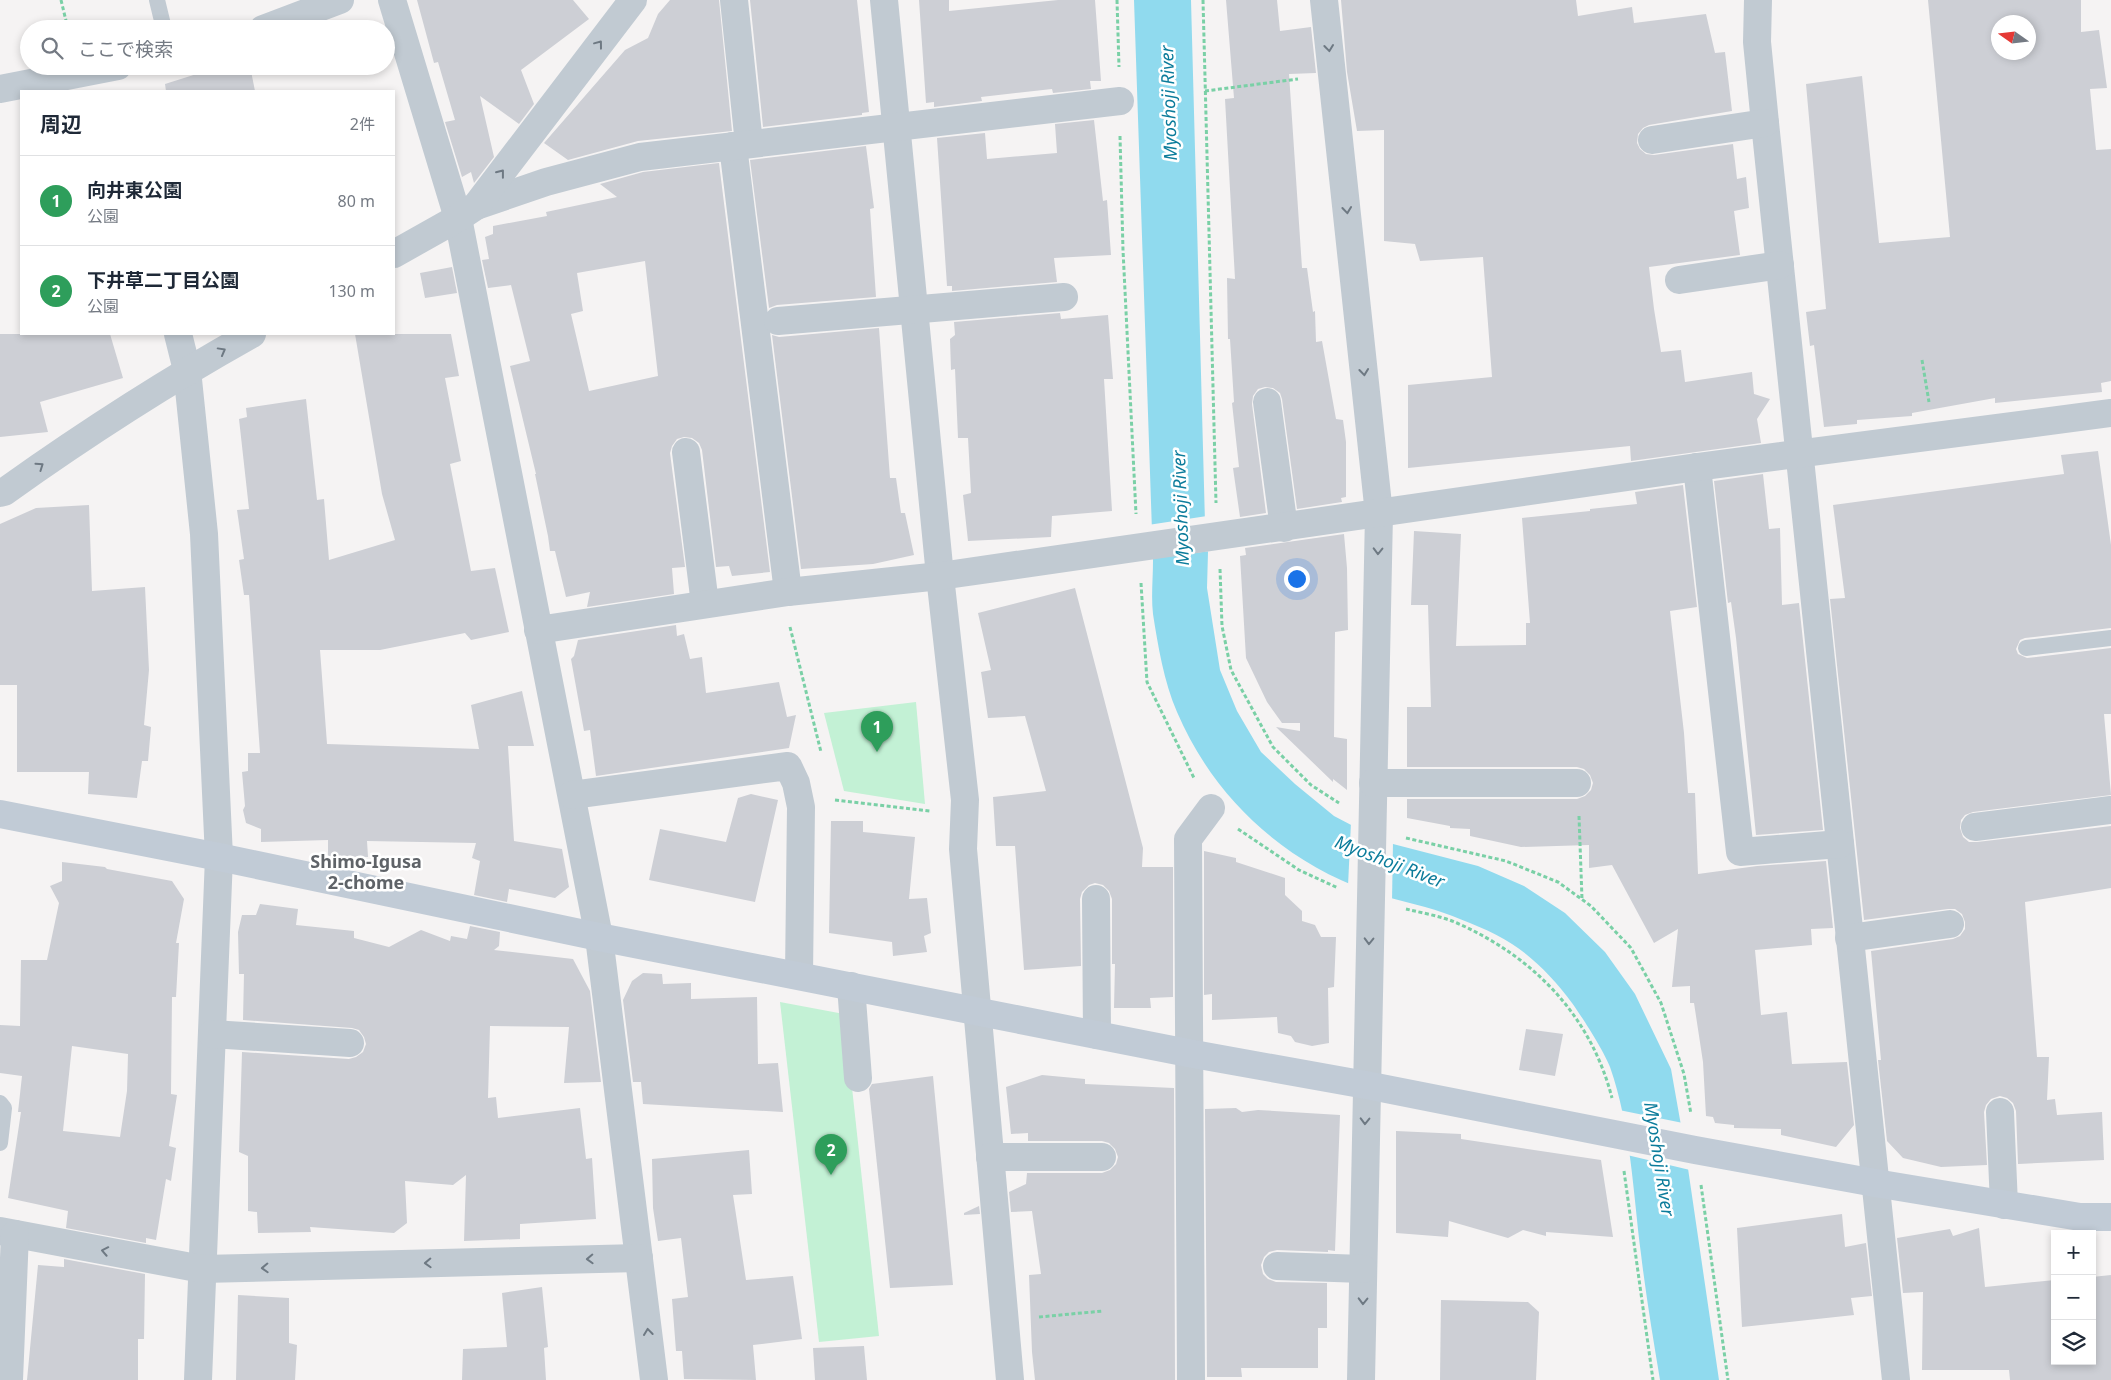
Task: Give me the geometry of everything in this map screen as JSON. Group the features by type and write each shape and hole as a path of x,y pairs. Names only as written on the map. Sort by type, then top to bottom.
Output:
{"street":[{"path":"287,20 340,0"},
{"path":"392,0 467,212 538,630 599,937 654,1380"},
{"path":"734,0 741,145 788,592"},
{"path":"884,0 898,127 940,576 965,800 963,849 1010,1380"},
{"path":"1324,0 1379,514 1361,1380"},
{"path":"1758,0 1757,42 1765,123 1896,1380"},
{"path":"467,212 620,5"},
{"path":"0,89 114,75"},
{"path":"395,253 467,212 546,182 640,157 1120,101"},
{"path":"1652,140 1765,123"},
{"path":"1679,280 1780,265"},
{"path":"778,321 1064,297"},
{"path":"178,335 187,370 204,534 219,858 198,1380"},
{"path":"0,493 187,370 250,335"},
{"path":"1267,402 1284,528"},
{"path":"538,630 788,592 940,576 1284,528 1697,467 2111,413"},
{"path":"686,452 705,604"},
{"path":"1697,467 1740,852 1840,844"},
{"path":"572,795 788,766 796,783 801,807 800,976"},
{"path":"1373,783 1577,783"},
{"path":"1191,1380 1188,838 1211,808"},
{"path":"1975,827 2111,810"},
{"path":"0,814 599,937 1188,1053 1366,1085 1685,1148 2004,1205 2080,1217 2111,1216"},
{"path":"1096,899 1097,1035"},
{"path":"1850,938 1950,924"},
{"path":"851,986 858,1078"},
{"path":"212,1034 350,1043"},
{"path":"2000,1112 2004,1205"},
{"path":"990,1157 1102,1158"},
{"path":"9,1380 8,1233 202,1270 639,1258"},
{"path":"1277,1266 1363,1269"}],"lane":[{"path":"157,0 162,20"},
{"path":"2026,648 2111,638"},
{"path":"0,1103 4,1108 0,1143"}],"path":[{"path":"61,0 66,20"},
{"path":"1117,0 1123,250 1145,547 1148,682 1188,767 1211,808 1254,841 1299,870 1346,892 1370,895 1456,923 1510,951 1551,986 1582,1028 1605,1071 1623,1135 1652,1380"},
{"path":"1205,91 1332,74"},
{"path":"1922,360 1935,436"},
{"path":"788,592 787,612 821,754"},
{"path":"1577,783 1582,900"},
{"path":"833,800 964,815"},
{"path":"1005,1320 1104,1311"}],"green space":[{"path":"916,702 925,804 844,791 824,713"},
{"path":"780,1002 844,1014 879,1336 819,1342"}],"water":[{"name":"Myoshoji River","path":"1134,0 1191,0 1205,523 1208,552 1207,588 1220,670 1237,711 1261,752 1295,784 1334,816 1393,844 1478,866 1524,886 1565,913 1605,952 1635,994 1671,1069 1685,1148 1719,1380 1660,1380 1645,1286 1623,1113 1610,1067 1603,1052 1566,995 1552,978 1528,956 1496,935 1444,913 1377,894 1336,878 1307,862 1279,843 1253,821 1230,797 1192,743 1177,712 1168,689 1152,608 1153,561"}],"pier":[{"path":"1207,516 1211,551 1150,558 1148,525"},
{"path":"1351,822 1393,842 1392,901 1348,886"},
{"path":"1619,1110 1683,1123 1690,1170 1627,1155"}],"building":[{"path":"417,0 573,0 589,19 521,70 534,104 519,124 480,96 494,157 474,183 471,172 462,177 445,122 455,120 438,62 434,63"},
{"path":"670,0 719,0 732,131 638,141 568,160 544,143 625,50 648,38 658,14"},
{"path":"750,0 857,0 869,112 862,113 862,115 763,127"},
{"path":"919,0 949,0 949,11 1058,0 1095,0 1101,81 1090,81 1091,89 1053,93 1052,89 981,97 982,101 934,107 934,102 926,103"},
{"path":"1226,0 1277,0 1280,31 1311,27 1316,73 1289,74 1302,268 1307,268 1313,312 1315,311 1316,342 1322,341 1336,419 1343,420 1346,442 1346,497 1341,498 1342,502 1297,509 1282,399 1280,393 1273,388 1265,387 1258,389 1253,396 1252,404 1266,513 1240,517 1233,468 1239,467 1232,403 1234,402 1230,339 1228,339 1227,278 1235,279 1225,99 1234,98"},
{"path":"1341,0 1576,0 1578,16 1632,7 1634,23 1706,14 1715,53 1725,52 1732,111 1649,125 1638,134 1637,143 1646,154 1654,155 1733,144 1737,179 1746,177 1749,208 1734,211 1740,255 1649,267 1654,309 1661,352 1681,350 1685,382 1752,372 1754,394 1770,399 1757,419 1761,443 1631,461 1630,446 1408,468 1408,385 1492,377 1483,257 1420,261 1415,244 1384,241 1384,130 1357,131 1347,72"},
{"path":"1928,0 2081,0 2081,32 2099,30 2107,88 2090,89 2096,150 2111,149 2111,381 2101,383 2102,392 1995,403 1995,398 1912,413 1912,416 1857,420 1857,424 1824,427 1814,345 1810,346 1806,312 1826,309 1806,84 1862,76 1879,243 1950,237"},
{"path":"194,75 252,75 255,90 166,90 165,84"},
{"path":"1094,120 1103,201 1107,200 1111,255 1054,258 1057,282 952,291 952,286 947,286 937,138 985,133 987,159 1057,153 1055,124"},
{"path":"866,146 874,208 870,209 876,297 777,305 769,308 750,160"},
{"path":"719,163 770,572 732,576 729,566 716,567 702,450 699,443 692,438 684,437 677,439 670,453 685,567 672,568 674,594 587,607 590,592 566,597 555,551 550,551 536,474 510,366 530,361 511,285 488,288 482,260 489,259 485,237 493,234 493,226 547,216 546,212 617,197 600,184 643,172","holes":["645,261 658,376 589,391 571,314 583,311 577,273"]},
{"path":"452,267 457,293 425,298 420,273"},
{"path":"1060,313 1061,319 1108,315 1113,379 1104,379 1112,511 1052,516 1051,537 968,541 963,495 971,493 968,438 958,438 955,369 951,370 950,339 955,335 954,322"},
{"path":"879,328 890,478 896,478 901,513 905,513 914,555 873,564 801,569 772,335 779,337"},
{"path":"0,334 110,335 123,378 40,402 48,432 0,437"},
{"path":"451,334 459,376 445,378 461,461 450,464 471,571 495,568 509,632 471,640 465,633 380,650 320,650 327,744 479,749 471,705 522,691 534,746 508,746 514,841 562,849 569,887 555,898 509,889 507,902 474,895 480,861 472,858 476,843 367,841 368,857 328,856 328,840 261,842 261,829 246,823 243,810 245,806 242,772 248,771 248,753 260,753 249,595 244,595 239,560 244,559 237,510 249,509 239,419 247,417 246,408 306,399 317,500 324,499 329,560 395,540 382,494 355,335"},
{"path":"2098,451 2111,545 2111,628 2025,638 2020,640 2016,649 2018,654 2027,658 2111,648 2111,714 2104,714 2111,795 1973,812 1965,815 1961,820 1960,828 1963,837 1969,842 1977,842 2111,826 2111,888 2025,902 2037,1057 2049,1057 2047,1100 2055,1099 2057,1115 2102,1112 2104,1160 2018,1164 2016,1111 2013,1103 2007,1098 2000,1096 1991,1099 1986,1105 1984,1112 1987,1165 1941,1167 1903,1158 1887,1141 1878,1060 1881,1060 1871,951 1953,939 1960,936 1965,929 1965,922 1962,914 1955,909 1864,920 1830,599 1845,598 1833,505 2064,474 2061,455"},
{"path":"1763,474 1769,529 1780,528 1782,605 1799,603 1823,830 1756,835 1736,638 1731,602 1728,603 1714,481"},
{"path":"1683,485 1697,607 1670,611 1684,733 1688,793 1695,793 1698,874 1757,866 1826,861 1833,928 1811,929 1812,945 1755,950 1761,1015 1787,1012 1792,1064 1847,1062 1854,1125 1836,1147 1781,1135 1781,1129 1734,1128 1734,1125 1715,1123 1713,1117 1706,1116 1703,1062 1694,1003 1690,1003 1690,986 1672,987 1678,929 1654,943 1612,865 1589,868 1589,845 1521,847 1470,836 1470,829 1450,828 1450,826 1407,818 1407,799 1577,799 1585,796 1591,790 1593,783 1590,775 1584,769 1577,767 1407,767 1407,707 1431,707 1428,605 1411,605 1414,531 1461,534 1456,646 1526,645 1526,623 1530,623 1522,518 1637,504 1635,492"},
{"path":"89,505 92,591 145,587 149,670 144,725 151,727 148,761 142,761 137,798 88,794 89,772 17,772 17,685 0,685 0,524 36,508"},
{"path":"1344,534 1347,568 1348,630 1335,632 1334,737 1347,739 1347,790 1333,779 1333,782 1276,727 1300,731 1300,723 1282,723 1267,702 1246,658 1240,556 1246,555 1245,548"},
{"path":"1075,588 1143,848 1142,867 1173,867 1173,997 1150,998 1151,1008 1114,1008 1115,964 1112,964 1112,899 1109,891 1103,885 1095,883 1089,885 1082,892 1080,899 1081,966 1024,970 1015,846 996,846 993,797 1046,791 1025,716 988,718 981,672 991,670 978,613"},
{"path":"676,625 677,636 684,634 690,659 702,657 706,693 779,682 787,717 796,715 789,748 596,776 590,730 584,731 571,659 574,656 578,640"},
{"path":"751,794 778,800 755,902 649,880 660,829 726,842 738,798"},
{"path":"831,821 863,821 863,832 915,837 909,899 927,898 931,933 924,936 927,952 893,956 892,942 829,933"},
{"path":"1204,851 1236,858 1236,862 1285,878 1285,895 1302,911 1302,921 1315,925 1321,937 1336,937 1334,987 1328,988 1329,1043 1312,1046 1295,1042 1291,1036 1278,1033 1277,1017 1212,1020 1212,994 1204,995"},
{"path":"62,862 105,867 107,869 172,881 184,899 176,943 179,943 176,997 172,997 171,1094 177,1095 169,1146 176,1148 171,1181 166,1179 156,1240 146,1238 146,1243 66,1228 68,1211 8,1198 21,1112 18,1112 22,1076 0,1073 0,1025 20,1026 21,960 47,960 59,903 50,886 62,881","holes":["72,1046 128,1054 127,1091 120,1137 63,1131"]},
{"path":"260,904 298,909 296,925 354,931 354,938 389,947 421,930 450,941 451,936 467,939 470,926 500,932 499,946 494,950 573,959 590,991 601,1082 564,1083 569,1027 490,1026 488,1098 496,1097 498,1118 580,1108 586,1159 592,1158 596,1219 520,1224 520,1239 464,1241 466,1175 453,1185 405,1181 407,1223 394,1233 310,1227 311,1232 258,1233 257,1212 248,1211 248,1156 239,1152 242,1052 349,1059 363,1052 366,1044 359,1030 352,1028 243,1020 244,974 239,974 238,932 242,915 256,915"},
{"path":"643,973 662,974 663,984 691,983 691,999 757,997 758,1064 778,1063 783,1112 643,1104 641,1082 633,1082 623,1000 632,981"},
{"path":"1526,1029 1563,1034 1555,1076 1519,1070"},
{"path":"1042,1075 1085,1079 1085,1084 1174,1088 1175,1380 1035,1380 1029,1275 1041,1274 1032,1211 1011,1212 1009,1192 1026,1184 1027,1173 1102,1173 1110,1170 1116,1164 1118,1157 1115,1149 1109,1143 1102,1141 1028,1141 1028,1133 1011,1134 1006,1087"},
{"path":"933,1076 953,1285 890,1288 869,1089 872,1084"},
{"path":"1236,1108 1242,1112 1258,1110 1340,1115 1335,1251 1277,1250 1269,1252 1264,1257 1261,1265 1263,1274 1268,1279 1276,1282 1327,1283 1327,1328 1318,1328 1318,1368 1241,1368 1242,1377 1207,1377 1205,1109"},
{"path":"1396,1131 1461,1134 1461,1139 1601,1160 1613,1237 1546,1232 1546,1236 1523,1230 1508,1238 1449,1221 1448,1237 1396,1233"},
{"path":"749,1150 752,1194 733,1195 746,1280 793,1276 802,1339 753,1345 756,1380 684,1379 682,1351 676,1351 672,1299 688,1297 681,1238 658,1241 653,1208 652,1159"},
{"path":"979,1206 980,1214 964,1215 964,1213"},
{"path":"1842,1214 1845,1247 1866,1243 1872,1296 1851,1298 1854,1315 1742,1327 1737,1228"},
{"path":"1979,1228 1985,1287 2051,1280 2051,1365 2096,1365 2096,1277 2111,1275 2111,1380 2010,1380 2009,1370 1922,1370 1923,1292 1903,1293 1897,1238 1950,1229 1953,1236"},
{"path":"64,1259 145,1274 144,1339 138,1339 138,1380 27,1380 38,1265 64,1267"},
{"path":"542,1287 548,1347 544,1348 546,1380 462,1380 463,1349 507,1347 502,1293"},
{"path":"238,1295 289,1298 289,1343 297,1345 295,1380 236,1380"},
{"path":"1441,1300 1528,1302 1539,1312 1536,1380 1440,1380"},
{"path":"864,1346 867,1380 815,1380 813,1348"}],"place":[{"name":"向井東公園","path":"877,752"},
{"name":"下井草二丁目公園","path":"831,1175"}],"district":[{"name":"Shimo-Igusa 2-chome","path":"366,871"}]}
